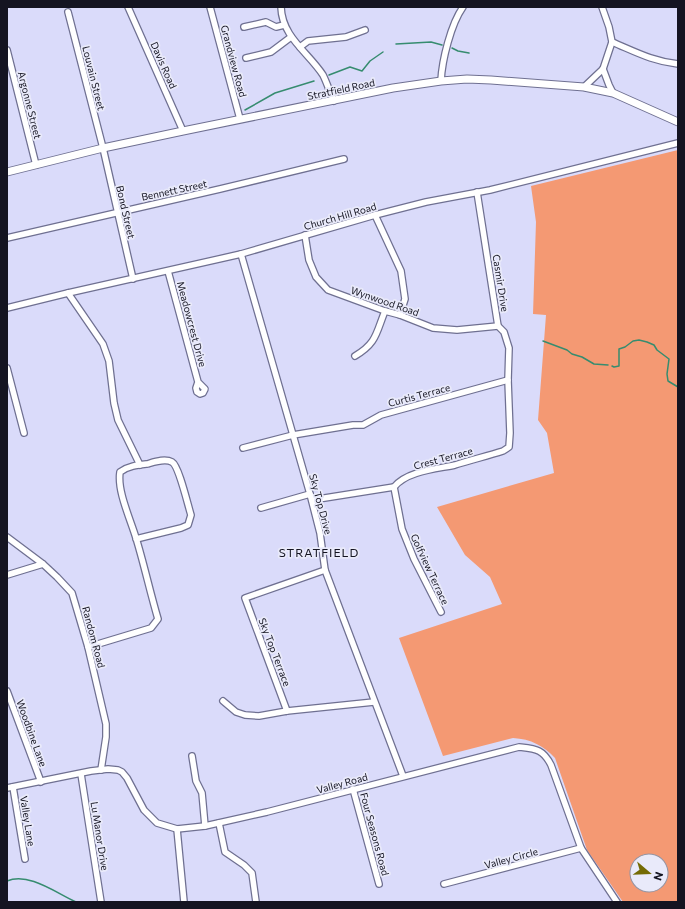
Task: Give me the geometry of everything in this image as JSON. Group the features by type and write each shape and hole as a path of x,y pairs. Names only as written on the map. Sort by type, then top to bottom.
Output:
{"main road":[{"name":"Stratfield Road","path":"7,172 103,148 393,88 467,79 584,87 613,93 678,122"}],"street":[{"name":"Davis Road","path":"128,7 183,131"},
{"name":"Grandview Road","path":"210,7 240,119"},
{"path":"281,7 284,25 291,37 323,76 334,101"},
{"path":"441,81 454,24 463,7"},
{"path":"584,87 603,69 612,42 609,27 602,7"},
{"name":"Louvain Street","path":"68,12 103,148"},
{"path":"244,27 266,22 276,27 284,25"},
{"path":"300,47 308,42 346,37 365,30"},
{"path":"246,58 271,52 291,37"},
{"path":"612,42 654,60 678,64"},
{"name":"Argonne Street","path":"7,50 36,165"},
{"path":"603,69 613,93"},
{"name":"Church Hill Road","path":"7,308 241,254 375,215 426,202 490,190 678,143"},
{"name":"Bond Street","path":"103,148 133,279"},
{"name":"Bennett Street","path":"7,238 220,190 344,159"},
{"name":"Casmir Drive","path":"477,192 498,326 504,332 509,348 509,447"},
{"path":"375,215 402,271 405,299 400,315"},
{"name":"Wynwood Road","path":"305,235 310,260 316,277 328,290 433,328 457,330 498,326"},
{"name":"Sky Top Drive","path":"241,254 311,497 320,533 325,570 403,776"},
{"name":"Meadowcrest Drive","path":"168,271 198,382"},
{"path":"68,293 104,344 109,361 114,403 118,420 140,465"},
{"path":"355,356 372,343 385,311"},
{"path":"7,368 24,433"},
{"name":"Curtis Terrace","path":"243,448 292,435 353,425 363,425 381,415 508,380"},
{"name":"Crest Terrace","path":"261,508 311,497 394,487 399,482 422,472 454,465 503,451 509,447"},
{"path":"88,647 152,628 158,619 120,487 119,477 120,472 125,468 166,461 172,462 178,473 191,515 188,525 136,539"},
{"name":"Golfview Terrace","path":"394,487 402,529 414,559 441,612"},
{"name":"Random Road","path":"7,537 43,564 72,593 88,647 106,724 106,737 101,770"},
{"path":"7,575 43,564"},
{"name":"Sky Top Terrace","path":"287,711 245,598 325,570"},
{"name":"Woodbine Lane","path":"7,691 41,782"},
{"path":"223,701 236,712 245,715 259,716 287,711 374,702"},
{"name":"Valley Road","path":"7,788 101,770 114,769 122,772 127,778 144,810 157,823 176,829 219,823 519,747 536,749 546,756 551,765 582,848 617,902"},
{"path":"192,756 196,781 202,793 205,826"},
{"name":"Lu Manor Drive","path":"81,774 101,902"},
{"name":"Valley Lane","path":"13,787 25,859"},
{"name":"Four Seasons Road","path":"353,789 379,884"},
{"path":"219,823 225,852 244,865 252,873 256,902"},
{"path":"176,829 184,902"},
{"name":"Valley Circle","path":"444,884 582,848"}],"shaded area":[{"path":"678,150 678,902 623,902 587,850 555,758 542,747 526,740 513,738 443,756 399,638 502,604 490,577 465,555 437,507 554,473 547,433 538,420 546,315 533,314 536,222 531,186"}],"waterway":[{"path":"396,44 431,42 442,45"},
{"path":"452,48 469,53"},
{"path":"329,75 350,67 362,71 370,61 383,52"},
{"path":"245,110 275,93 314,81"},
{"path":"612,366 619,366 619,349 625,347 633,341 639,340 647,342 654,345 657,350 669,359 667,374 668,381 678,387"},
{"path":"543,341 567,350 572,354 582,357 594,364 608,365"},
{"path":"7,881 15,879 33,881 76,902"}],"district":[{"name":"STRATFIELD","path":"319,552"}]}
